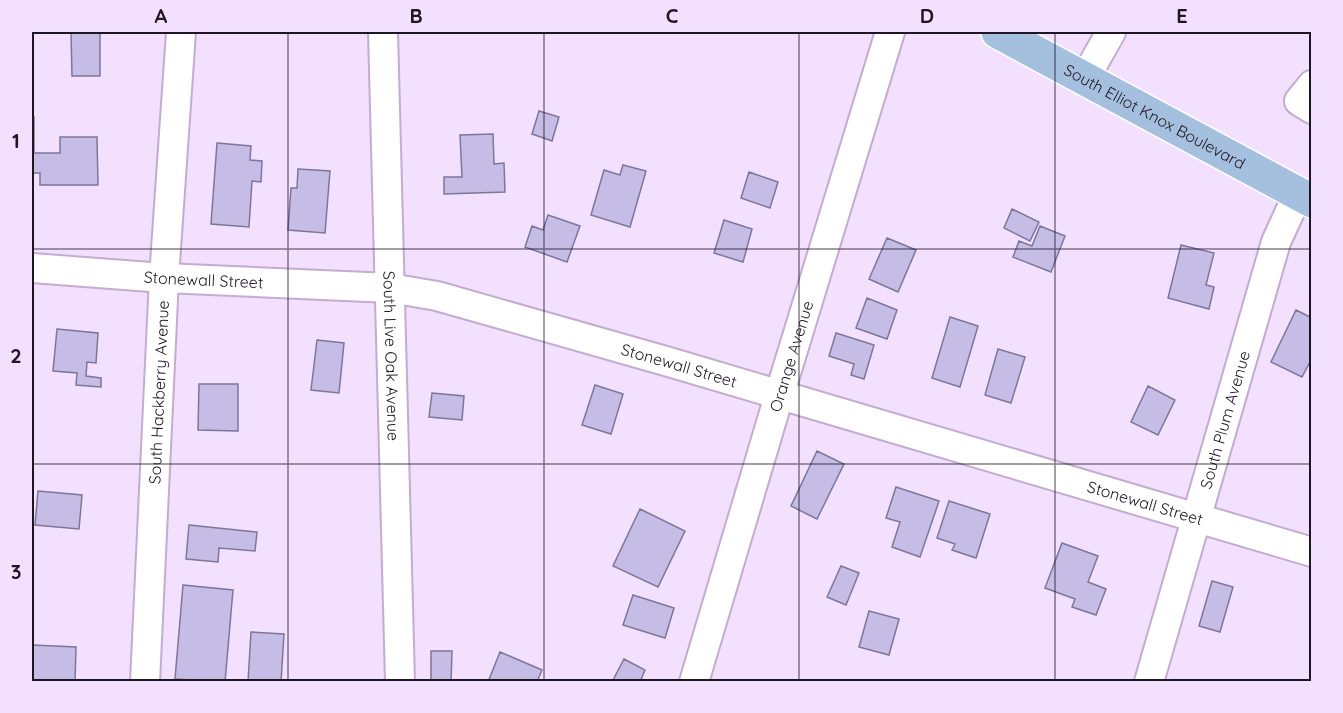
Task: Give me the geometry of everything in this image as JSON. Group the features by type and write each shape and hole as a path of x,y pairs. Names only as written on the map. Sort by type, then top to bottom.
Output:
{"main road":[{"name":"South Elliot Knox Boulevard","path":"998,32 1305,197"}],"street":[{"name":"South Hackberry Avenue","path":"145,681 164,278 181,32"},
{"name":"South Live Oak Avenue","path":"383,32 400,681"},
{"name":"Orange Avenue","path":"694,681 778,396 890,32"},
{"path":"1085,78 1111,32"},
{"path":"1311,85 1299,101 1311,109"},
{"name":"South Plum Avenue","path":"1149,681 1276,242 1305,197"},
{"name":"Stonewall Street","path":"32,268 164,278 390,288 437,296 1311,552"}],"building":[{"path":"71,33 100,33 100,76 72,76"},
{"path":"539,111 559,117 552,141 532,134"},
{"path":"32,117 34,117 34,153 60,153 60,137 97,137 98,185 40,185 40,173 32,173"},
{"path":"493,134 494,164 504,163 505,192 444,194 444,177 462,177 460,135"},
{"path":"217,143 251,146 250,160 262,161 261,182 252,181 249,227 211,224"},
{"path":"623,165 646,171 630,227 591,215 604,170 620,175"},
{"path":"298,169 330,171 325,233 288,230 291,188 297,188"},
{"path":"749,172 778,182 770,208 741,198"},
{"path":"1012,209 1039,222 1030,241 1004,228"},
{"path":"548,215 580,226 567,262 525,247 532,226 543,230"},
{"path":"724,220 752,229 743,262 714,253"},
{"path":"1040,226 1065,236 1051,272 1013,257 1019,241 1032,246"},
{"path":"887,238 916,250 898,292 869,279"},
{"path":"1181,245 1214,253 1206,285 1214,287 1209,309 1168,298"},
{"path":"867,298 897,310 887,339 856,328"},
{"path":"1296,310 1312,318 1312,358 1302,377 1271,362"},
{"path":"950,317 978,326 960,387 932,378"},
{"path":"57,329 98,333 96,363 87,362 86,376 101,378 101,387 76,385 77,373 53,371"},
{"path":"836,333 874,345 864,379 851,375 854,364 829,356"},
{"path":"317,340 344,343 339,393 311,390"},
{"path":"998,349 1025,357 1011,403 985,395"},
{"path":"199,384 238,384 238,431 198,430"},
{"path":"595,385 623,394 611,434 582,425"},
{"path":"1148,386 1175,400 1158,435 1131,422"},
{"path":"432,393 464,396 462,420 429,417"},
{"path":"817,451 844,464 817,519 791,506"},
{"path":"896,487 939,501 920,557 892,547 900,522 886,518"},
{"path":"38,491 82,495 79,529 35,525"},
{"path":"949,501 990,514 976,558 952,550 955,544 937,538"},
{"path":"640,509 685,531 658,587 613,566"},
{"path":"189,525 257,532 255,551 219,548 218,562 186,559"},
{"path":"1062,543 1098,556 1088,582 1106,589 1096,615 1072,607 1075,599 1045,588"},
{"path":"841,566 859,573 846,605 827,597"},
{"path":"1212,581 1233,587 1220,632 1199,626"},
{"path":"183,585 233,590 225,682 175,679"},
{"path":"633,595 674,608 665,638 623,625"},
{"path":"869,611 899,619 889,655 859,647"},
{"path":"251,632 284,634 281,682 248,682"},
{"path":"32,645 76,647 75,682 32,681"},
{"path":"431,651 452,651 451,682 431,682"},
{"path":"500,652 542,670 537,682 488,682"},
{"path":"624,659 645,670 640,682 612,682"}]}
